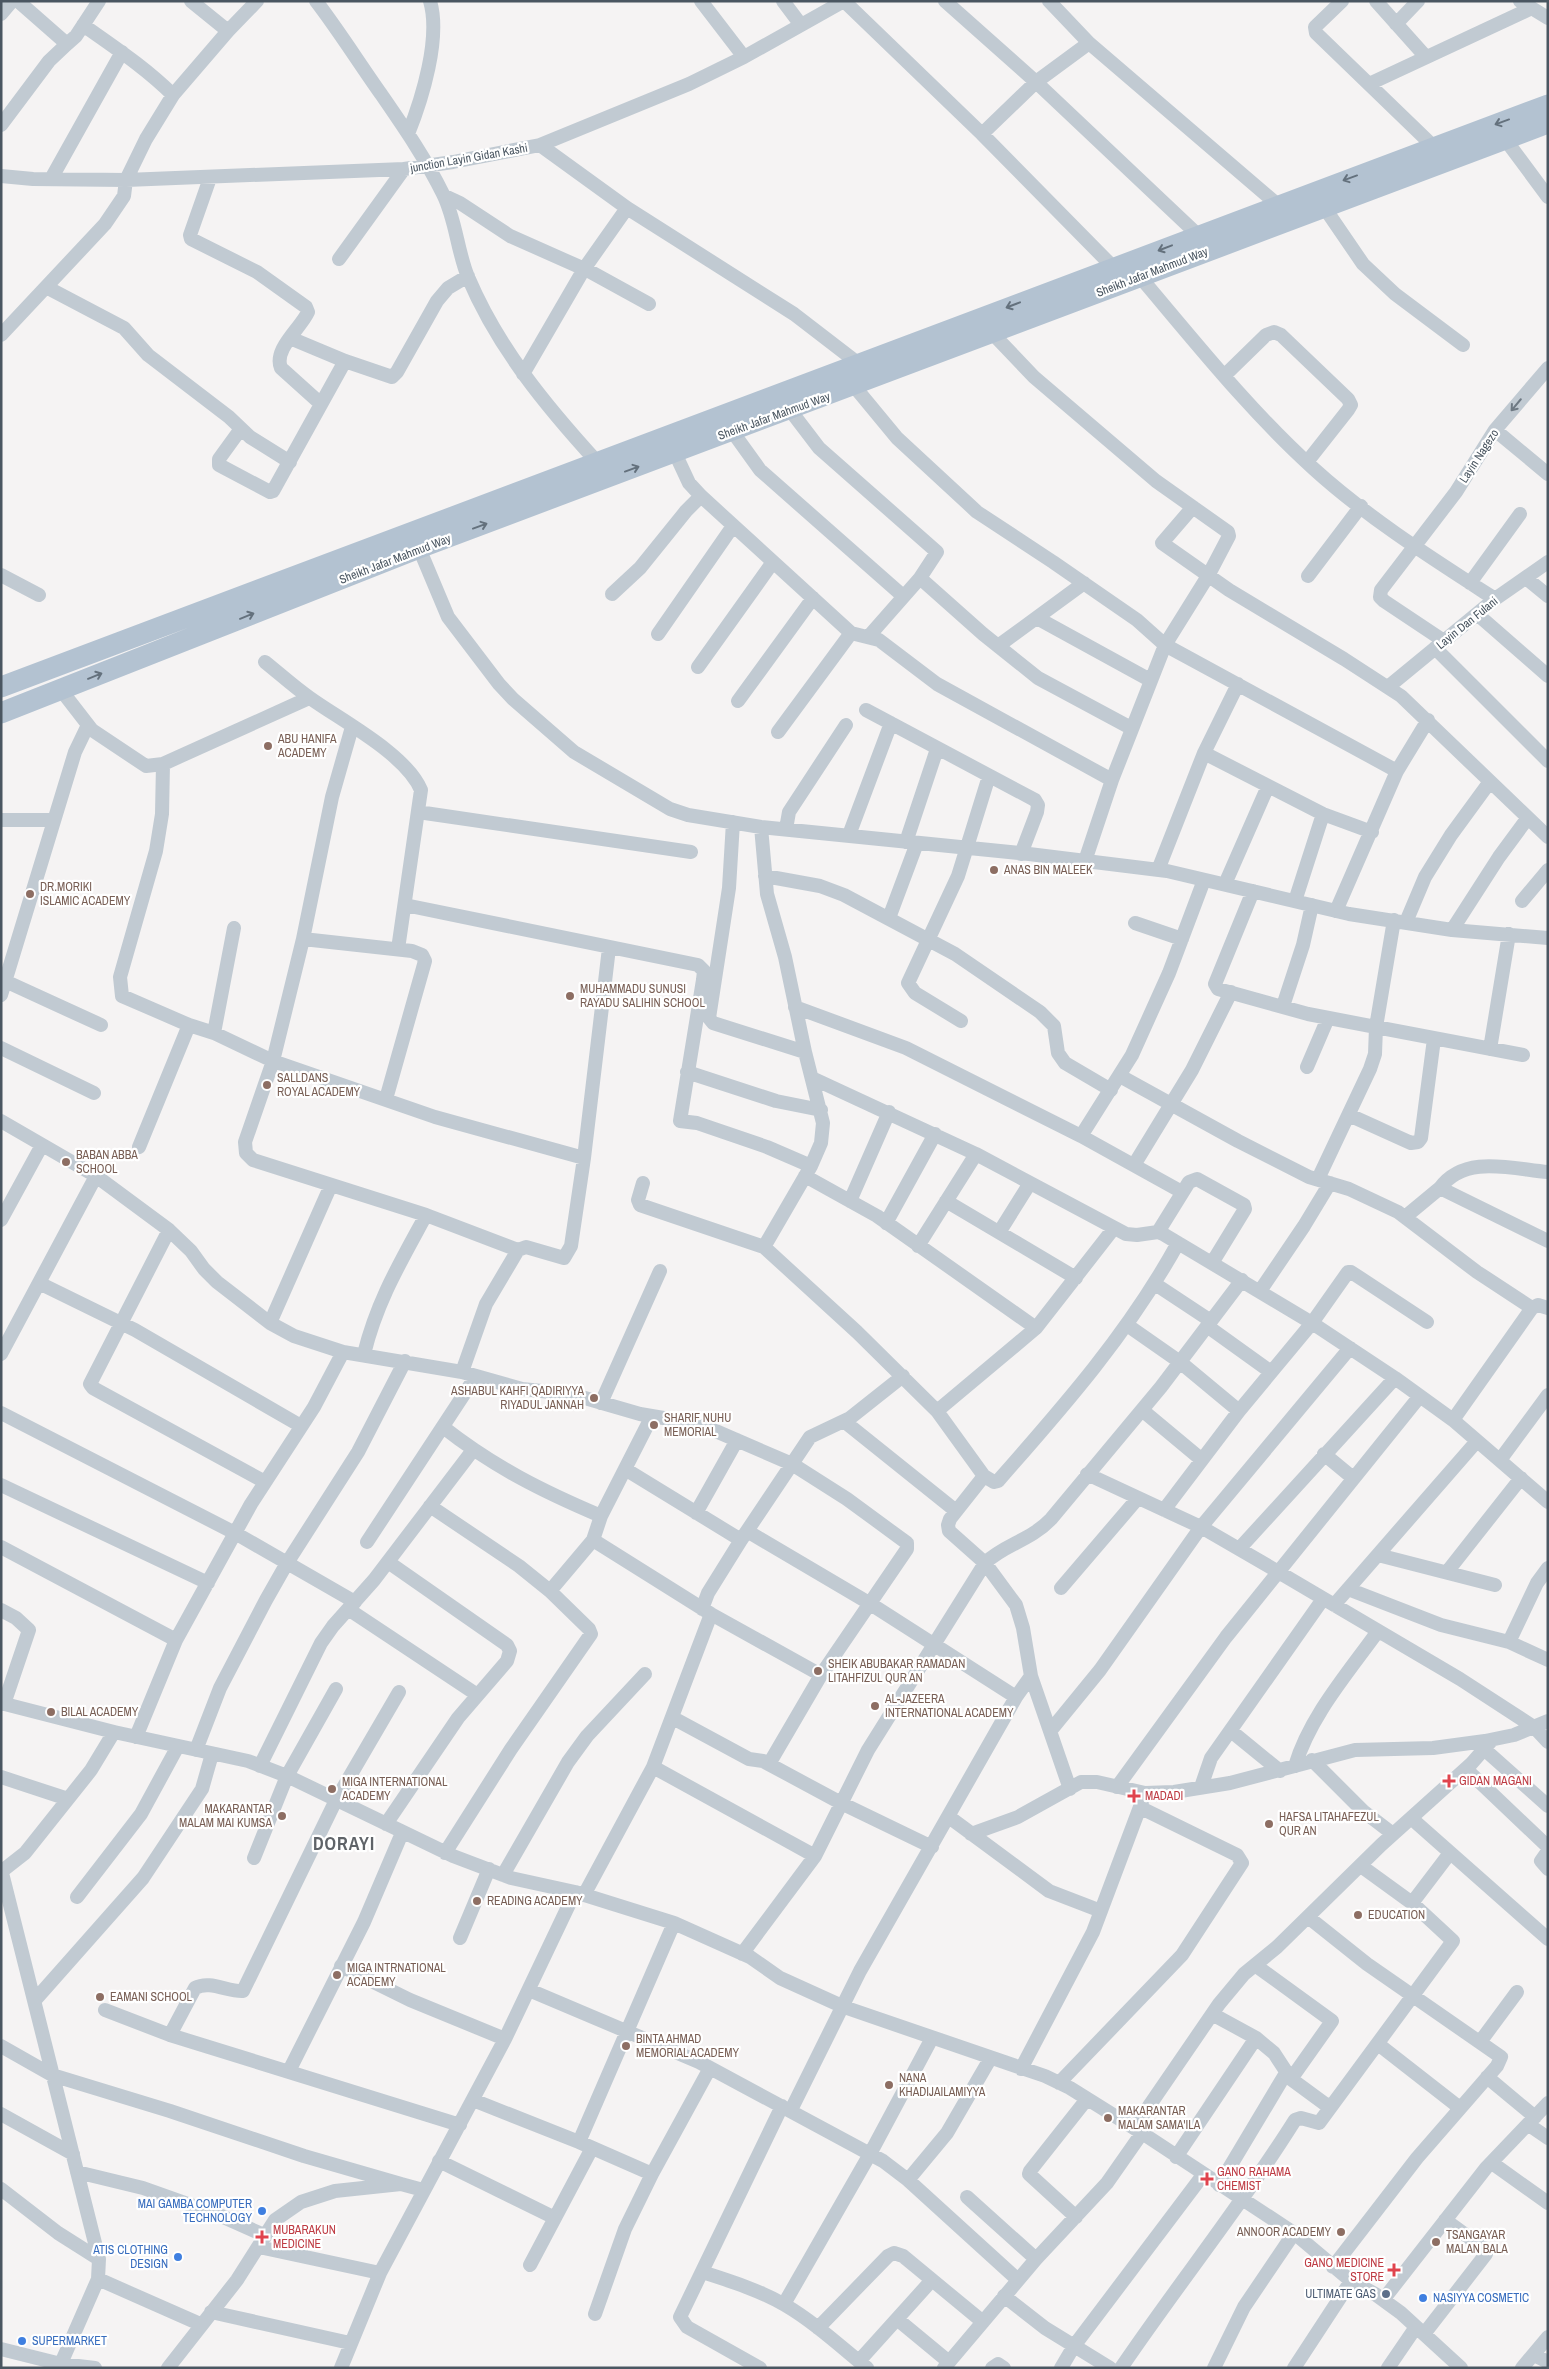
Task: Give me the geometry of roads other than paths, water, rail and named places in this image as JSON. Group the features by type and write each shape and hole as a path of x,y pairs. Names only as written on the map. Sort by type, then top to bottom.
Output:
{"main road":[{"name":"Sheikh Jafar Mahmud Way","path":"1,687 1198,235 1548,105"},
{"name":"Sheikh Jafar Mahmud Way","path":"1,713 419,548 1548,124"}],"street":[{"path":"1,14 12,1"},
{"path":"18,1 67,44"},
{"path":"1,125 49,61 76,36 99,1"},
{"path":"190,1 228,31"},
{"path":"1,335 48,288 105,224 124,196 126,180 146,139 173,96 228,31 257,1"},
{"path":"316,1 342,35 408,134 445,196 468,276 490,325 523,374 566,428 598,462"},
{"path":"700,1 744,57"},
{"path":"783,1 801,25"},
{"path":"844,1 982,134 1113,267"},
{"name":"junction Layin Gidan Kashi","path":"1,176 126,180 404,169 428,167 540,145 651,101 744,57 844,1"},
{"path":"945,1 1036,82 1198,235"},
{"path":"1049,1 1089,44 1278,205"},
{"path":"1342,1 1314,30 1434,147"},
{"path":"1376,1 1426,58"},
{"path":"1396,24 1418,1"},
{"path":"408,134 416,115 432,46 431,2"},
{"path":"1369,84 1426,58 1526,5 1548,18"},
{"path":"83,26 122,52 158,80 173,96"},
{"path":"982,134 1036,82 1089,44"},
{"path":"51,179 122,52"},
{"path":"1505,139 1548,197"},
{"path":"540,145 627,208 794,314 858,364"},
{"path":"339,259 404,169"},
{"path":"210,178 190,235 191,240 257,272 306,306 308,312 306,316 279,357 281,368 321,404"},
{"path":"445,196 510,236 584,269 649,304"},
{"path":"1324,207 1363,264 1395,294 1464,345"},
{"path":"523,374 584,269 627,208"},
{"path":"290,338 345,361 392,376 397,372 437,301 448,288 468,276"},
{"path":"1141,278 1225,375 1307,462 1416,547 1495,599"},
{"path":"48,288 124,328 148,355 229,417 240,430 290,462"},
{"path":"1225,375 1266,335 1274,332 1281,335 1348,399 1351,405 1348,410 1307,462"},
{"path":"992,334 1034,377 1156,481 1228,532 1229,536 1208,576 1165,645 1131,728 1085,861"},
{"path":"240,430 219,459 219,465 270,492 276,489 345,361"},
{"name":"Layin Nagezo","path":"1439,645 1380,597 1381,590 1416,547 1456,492 1495,430 1548,368"},
{"path":"854,386 897,438 977,512 1084,583 1136,620 1165,645 1398,772"},
{"path":"790,410 819,448 935,548 937,552 920,578 869,636"},
{"path":"1495,430 1548,474"},
{"path":"732,431 760,470 903,596"},
{"path":"675,453 689,483 701,496 851,632 878,640 937,684 974,707 1112,780"},
{"path":"612,594 640,568 686,511 701,496"},
{"path":"1308,576 1361,506"},
{"path":"1192,507 1162,543 1208,576 1388,687 1428,720 1489,784 1527,819 1547,834"},
{"path":"1470,583 1520,514"},
{"path":"658,634 733,526"},
{"path":"419,548 448,618 499,684 538,722 589,762 670,809 688,815 761,826 1158,870 1336,911 1452,930 1548,938"},
{"path":"698,667 773,562"},
{"name":"Layin Dan Fulani","path":"1388,687 1495,599 1548,562"},
{"path":"1,575 39,595"},
{"path":"920,578 998,646 1052,686 1131,728"},
{"path":"1526,578 1548,596"},
{"path":"998,646 1084,583"},
{"path":"738,701 813,598"},
{"path":"1477,614 1548,676"},
{"path":"1037,618 1150,680"},
{"path":"778,732 851,632"},
{"path":"1439,645 1548,761"},
{"path":"265,662 309,698 396,758 416,778 421,790 398,949"},
{"path":"1158,870 1204,753 1238,684"},
{"path":"61,690 88,725 146,766 163,764 309,698"},
{"path":"866,710 1035,800 1038,805 1037,812 1021,854"},
{"path":"1336,911 1398,772 1428,720"},
{"path":"849,835 891,723"},
{"path":"1,995 75,752 88,725"},
{"path":"786,828 789,812 846,725"},
{"path":"352,727 332,797 303,939 273,1061 245,1142 246,1153 253,1160 426,1215 518,1250"},
{"path":"889,918 937,749"},
{"path":"1204,753 1323,814 1372,832"},
{"path":"163,764 162,814 156,851 120,977 119,989 122,996 190,1025 214,1033 273,1061 435,1117 584,1158"},
{"path":"961,1021 910,989 908,983 958,876 989,776"},
{"path":"1260,1291 1304,1226 1375,1054 1376,1028 1400,921 1451,835 1489,784"},
{"path":"1225,884 1268,786"},
{"path":"418,812 691,852"},
{"path":"1295,901 1323,814"},
{"path":"1452,930 1499,857 1527,819"},
{"path":"1,820 54,820"},
{"path":"733,822 729,888 709,1018 713,1022 805,1052"},
{"path":"761,826 767,894 785,957 823,1129 821,1143 808,1171 764,1247"},
{"path":"1522,901 1548,870"},
{"path":"765,876 820,886 844,895 955,954 1040,1012 1054,1026 1058,1054 1065,1063 1111,1090"},
{"path":"1081,1136 1132,1055 1182,939 1204,880"},
{"path":"1253,891 1215,984 1218,989 1328,1018 1523,1055"},
{"path":"404,905 698,965 704,971 679,1118 682,1123 690,1122 751,1141 808,1171 1036,1328"},
{"path":"1283,1006 1303,945 1312,905"},
{"path":"1135,923 1182,939"},
{"path":"214,1033 234,928"},
{"path":"1490,1049 1510,934"},
{"path":"303,939 398,949 422,955 425,961 386,1099"},
{"path":"462,1372 486,1304 518,1250 526,1247 564,1258 573,1238 609,948"},
{"path":"5,981 101,1024"},
{"path":"1134,1165 1170,1103 1192,1070 1231,992"},
{"path":"795,1007 906,1048 1081,1136 1182,1192"},
{"path":"1307,1067 1328,1018"},
{"path":"138,1147 190,1025"},
{"path":"1349,1115 1411,1143 1418,1142 1421,1138 1434,1039"},
{"path":"1,1048 94,1093"},
{"path":"687,1072 776,1101 820,1110"},
{"path":"1120,1076 1238,1141 1324,1181 1349,1189 1405,1217 1477,1272 1532,1308"},
{"path":"812,1078 889,1112 976,1154 1126,1234 1137,1236 1158,1232 1212,1262 1312,1323 1395,1378 1477,1440 1548,1502"},
{"path":"850,1201 889,1112"},
{"path":"1,1121 96,1176 169,1230 191,1251 204,1269 217,1282 270,1323 294,1336 343,1352 364,1354 462,1372 522,1389 571,1394 652,1416 686,1422 737,1440 792,1464 848,1499 907,1543 907,1549 822,1675 769,1764"},
{"path":"886,1223 935,1134"},
{"path":"1,1220 42,1145"},
{"path":"918,1246 976,1154"},
{"path":"1405,1217 1440,1188 1446,1180 1470,1166 1548,1172"},
{"path":"1,1354 96,1176"},
{"path":"1158,1232 1182,1192 1190,1182 1197,1178 1244,1205 1243,1213 1212,1262"},
{"path":"1000,1231 1030,1182"},
{"path":"643,1183 638,1200 640,1204 764,1247 796,1274 937,1411 984,1476 994,1482 998,1481 1102,1359 1155,1284 1178,1243"},
{"path":"270,1323 330,1185"},
{"path":"1440,1188 1548,1242"},
{"path":"946,1201 1000,1231 1076,1278"},
{"path":"364,1354 372,1321 385,1292 426,1215"},
{"path":"937,1411 1036,1328 1114,1228"},
{"path":"169,1230 91,1378 93,1388 265,1482"},
{"path":"602,1403 660,1271"},
{"path":"1164,1510 1239,1411 1312,1323 1346,1275 1351,1272 1428,1322"},
{"path":"742,1954 815,1856 843,1804 868,1750 985,1564 994,1555 1038,1532 1142,1410 1242,1280"},
{"path":"39,1283 121,1324 301,1426"},
{"path":"1155,1284 1272,1372"},
{"path":"1452,1420 1532,1308 1538,1305 1548,1308"},
{"path":"1127,1325 1180,1362 1239,1411"},
{"path":"1051,1730 1100,1670 1200,1527 1350,1348"},
{"path":"136,1737 176,1640 235,1533 265,1482 314,1407 343,1352"},
{"path":"196,1750 220,1688 287,1563 358,1452 405,1361"},
{"path":"367,1542 476,1376"},
{"path":"341,2368 380,2273 423,2190 460,2125 580,1894 653,1767 673,1718 707,1612 708,1593 810,1437 845,1422 903,1376"},
{"path":"1239,1549 1395,1378"},
{"path":"1500,1460 1548,1395"},
{"path":"1117,1787 1226,1637 1420,1396"},
{"path":"1142,1410 1202,1460"},
{"path":"1,1413 235,1533 287,1563 476,1694"},
{"path":"550,1591 593,1540 601,1516 652,1416"},
{"path":"845,1422 956,1511"},
{"path":"443,1427 473,1450 542,1492 601,1516"},
{"path":"696,1513 737,1440"},
{"path":"1201,1787 1211,1758 1329,1602 1348,1589 1477,1440"},
{"path":"260,1766 321,1643 388,1562 473,1450"},
{"path":"1324,1454 1353,1478"},
{"path":"625,1469 696,1513 744,1536 869,1603 1016,1698"},
{"path":"1087,1474 1200,1527 1460,1679 1544,1722"},
{"path":"984,1476 956,1511 948,1524 949,1531 985,1564 1016,1605 1023,1628 1031,1676 1070,1789"},
{"path":"1447,1572 1521,1478"},
{"path":"1,1485 208,1583"},
{"path":"1061,1588 1138,1498"},
{"path":"430,1506 488,1544 550,1591 589,1629 589,1638 511,1749 445,1852"},
{"path":"593,1540 707,1612 822,1675"},
{"path":"1,1547 176,1640"},
{"path":"1378,1555 1495,1584"},
{"path":"386,1824 458,1718 476,1694 508,1661 510,1651 507,1645 388,1562"},
{"path":"1509,1642 1537,1583 1548,1568"},
{"path":"1348,1589 1441,1625 1509,1642 1548,1660"},
{"path":"1,1610 16,1618 29,1630 3,1703 114,1732 260,1766 287,1776 402,1833 445,1852 503,1875 580,1894 674,1923 742,1954 780,1978 844,2007 1058,2083 1138,2131 1294,2233 1351,2281 1384,2300 1420,2330 1460,2368"},
{"path":"1295,1766 1299,1753 1318,1717 1378,1631"},
{"path":"503,1875 568,1762 587,1736 645,1674"},
{"path":"760,2368 683,2323 680,2317 786,2108 844,2007 860,1971 1016,1698 1031,1676"},
{"path":"254,1858 287,1776 336,1689"},
{"path":"170,2035 195,1988 216,1986 243,1991 336,1800 399,1692"},
{"path":"673,1718 748,1759 769,1764 843,1804 932,1847"},
{"path":"1544,1722 1548,1742"},
{"path":"971,1834 1018,1817 1081,1782 1117,1787 1145,1794 1201,1787 1280,1771 1312,1760 1373,1748 1433,1748 1488,1744 1544,1722"},
{"path":"1230,1731 1280,1771"},
{"path":"60,2366 98,2279 99,2259 2,1870 25,1852 74,1794 92,1770 114,1732"},
{"path":"897,2319 947,2365 1018,2280 1107,2183 1212,2014 1244,1974 1308,1917 1393,1834 1466,1769 1488,1744"},
{"path":"1488,1744 1548,1806"},
{"path":"77,1897 141,1814 178,1746"},
{"path":"35,2000 144,1878 202,1789 212,1754"},
{"path":"1312,1760 1363,1811 1393,1834"},
{"path":"653,1767 815,1856"},
{"path":"1466,1769 1548,1849 1541,1860 1548,1870"},
{"path":"1,1777 68,1799"},
{"path":"1021,2069 1093,1932 1145,1794"},
{"path":"1058,2083 1182,1955 1242,1863 1237,1855 1141,1808"},
{"path":"948,1817 1049,1891 1101,1911"},
{"path":"1411,1818 1548,1939"},
{"path":"289,2071 364,1922 402,1833"},
{"path":"1412,1903 1450,1853"},
{"path":"1004,2296 1074,2346 1111,2367 1243,2200 1295,2120 1301,2118 1319,2122 1454,1940 1412,1903 1361,1866"},
{"path":"460,1938 489,1869"},
{"path":"1308,1917 1367,1964 1501,2057 1487,2077 1417,2158 1333,2267"},
{"path":"530,2265 555,2218 628,2032 674,1923"},
{"path":"1219,2185 1289,2076 1332,2021 1254,1965"},
{"path":"342,1966 410,2000 505,2039"},
{"path":"529,1990 710,2068 870,2154 908,2180 1018,2280"},
{"path":"1480,2042 1517,1992"},
{"path":"106,2010 170,2035 460,2125"},
{"path":"1212,2014 1256,2038 1274,2053 1289,2076 1325,2104 1332,2106"},
{"path":"784,2304 870,2154 932,2038"},
{"path":"1176,2157 1256,2038"},
{"path":"1378,2044 1460,2108"},
{"path":"1,2046 52,2075 170,2110 304,2156 423,2190"},
{"path":"908,2180 947,2133 990,2059"},
{"path":"595,2314 625,2229 652,2174 710,2068"},
{"path":"1487,2077 1548,2138"},
{"path":"1076,2216 1030,2174 1030,2171 1087,2099"},
{"path":"473,2100 652,2174"},
{"path":"1384,2300 1492,2163 1548,2103"},
{"path":"1,2114 73,2154"},
{"path":"439,2161 555,2218"},
{"path":"1492,2163 1548,2204"},
{"path":"77,2172 143,2188 220,2215 262,2242 380,2273"},
{"path":"1061,2368 1074,2346 1203,2175"},
{"path":"168,2368 200,2324 237,2280 275,2220 300,2202 335,2191 401,2184"},
{"path":"1,2190 58,2233 99,2259"},
{"path":"967,2196 1036,2260"},
{"path":"1388,2368 1486,2254 1485,2249 1446,2220"},
{"path":"1214,2368 1244,2307 1294,2233"},
{"path":"818,2328 888,2256 894,2253 903,2256 983,2322"},
{"path":"702,2272 745,2286 784,2304 818,2328 863,2365 897,2319 932,2280"},
{"path":"98,2279 200,2324"},
{"path":"1294,2368 1351,2281"},
{"path":"210,2312 350,2343"},
{"path":"1522,2368 1548,2337"},
{"path":"1,2349 60,2366 95,2368"},
{"path":"1534,2355 1548,2362"},
{"path":"992,2368 998,2364 1004,2368"}],"place":[{"name":"ABU HANIFA ACADEMY","path":"268,746"},
{"name":"ANAS BIN MALEEK","path":"994,870"},
{"name":"DR.MORIKI ISLAMIC ACADEMY","path":"30,894"},
{"name":"MUHAMMADU SUNUSI RAYADU SALIHIN SCHOOL","path":"570,996"},
{"name":"SALLDANS ROYAL ACADEMY","path":"267,1085"},
{"name":"BABAN ABBA SCHOOL","path":"66,1162"},
{"name":"ASHABUL KAHFI QADIRIYYA RIYADUL JANNAH","path":"594,1398"},
{"name":"SHARIF NUHU MEMORIAL","path":"654,1425"},
{"name":"SHEIK ABUBAKAR RAMADAN LITAHFIZUL QUR AN","path":"818,1671"},
{"name":"AL-JAZEERA INTERNATIONAL ACADEMY","path":"875,1706"},
{"name":"BILAL ACADEMY","path":"51,1712"},
{"name":"GIDAN MAGANI","path":"1449,1781"},
{"name":"MIGA INTERNATIONAL ACADEMY","path":"332,1789"},
{"name":"MADADI","path":"1134,1796"},
{"name":"MAKARANTAR MALAM MAI KUMSA","path":"282,1816"},
{"name":"HAFSA LITAHAFEZUL QUR AN","path":"1269,1824"},
{"name":"READING ACADEMY","path":"477,1901"},
{"name":"EDUCATION","path":"1358,1915"},
{"name":"MIGA INTRNATIONAL ACADEMY","path":"337,1975"},
{"name":"EAMANI SCHOOL","path":"100,1997"},
{"name":"BINTA AHMAD MEMORIAL ACADEMY","path":"626,2046"},
{"name":"NANA KHADIJAILAMIYYA","path":"889,2085"},
{"name":"MAKARANTAR MALAM SAMA'ILA","path":"1108,2118"},
{"name":"GANO RAHAMA CHEMIST","path":"1207,2179"},
{"name":"MAI GAMBA COMPUTER TECHNOLOGY","path":"262,2211"},
{"name":"ANNOOR ACADEMY","path":"1341,2232"},
{"name":"MUBARAKUN MEDICINE","path":"262,2237"},
{"name":"TSANGAYAR MALAN BALA","path":"1436,2242"},
{"name":"ATIS CLOTHING DESIGN","path":"178,2257"},
{"name":"GANO MEDICINE STORE","path":"1394,2270"},
{"name":"ULTIMATE GAS","path":"1386,2294"},
{"name":"NASIYYA COSMETIC","path":"1423,2298"},
{"name":"SUPERMARKET","path":"22,2341"}],"district":[{"name":"DORAYI","path":"344,1843"}]}
